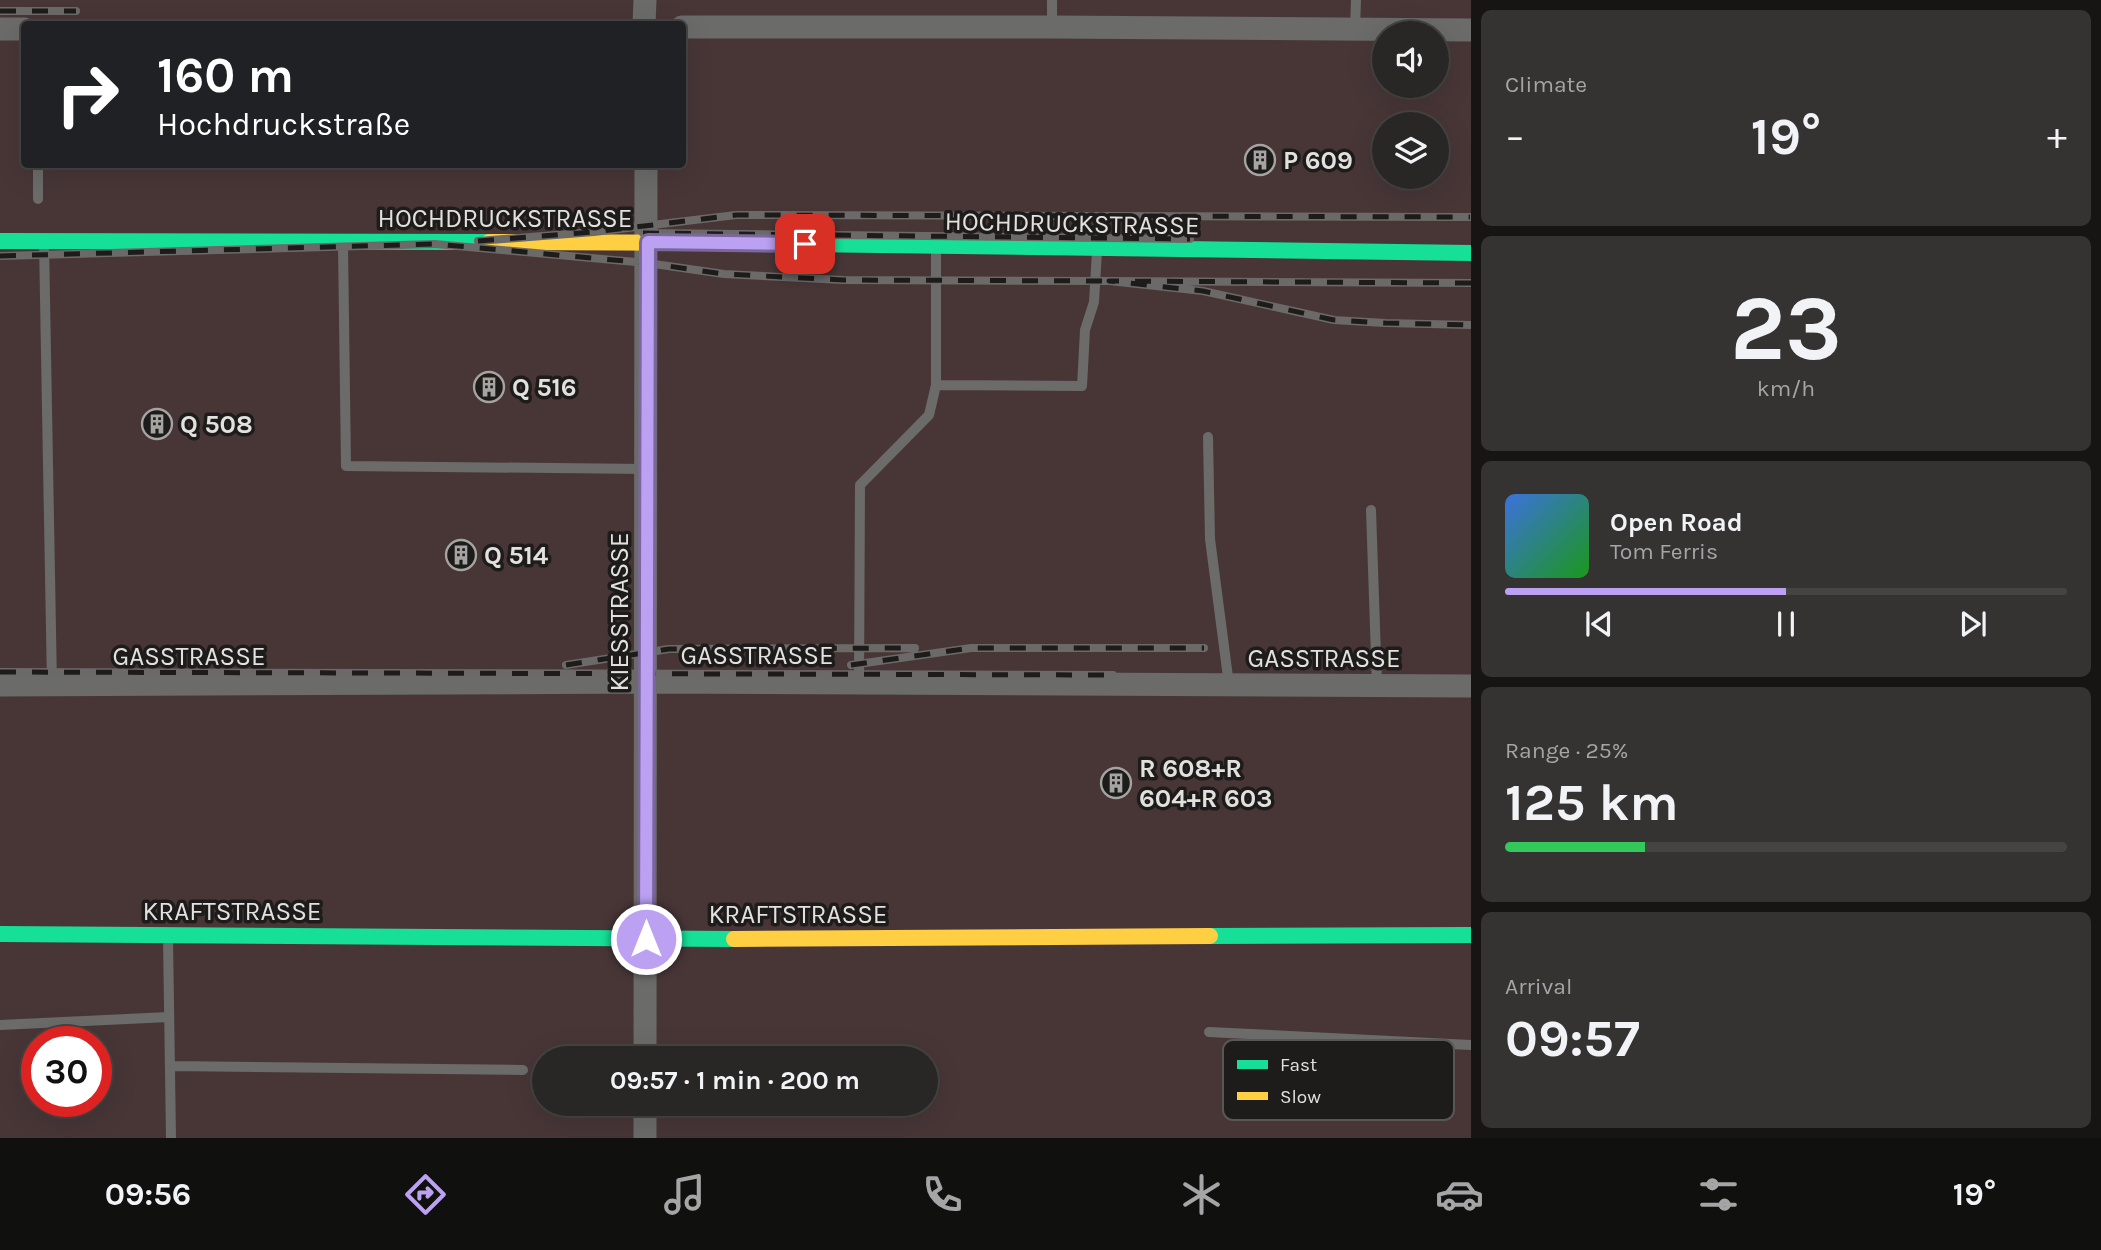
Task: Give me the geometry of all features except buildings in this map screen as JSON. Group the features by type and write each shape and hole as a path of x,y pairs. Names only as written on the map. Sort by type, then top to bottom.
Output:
{"street":[{"path":"644,21 645,0"},
{"path":"686,27 1471,30"},
{"path":"0,29 21,29"},
{"name":"KIESSTRASSE","path":"645,1046 646,168"},
{"name":"HOCHDRUCKSTRASSE","path":"0,241 648,242 1471,253"},
{"name":"GASSTRASSE","path":"0,685 646,682 1471,686"},
{"name":"KRAFTSTRASSE","path":"0,934 646,939 1471,935"},
{"path":"645,1116 645,1138"}],"lane":[{"path":"1052,0 1052,27"},
{"path":"1355,29 1356,0"},
{"path":"38,168 38,199"},
{"path":"44,241 52,685"},
{"path":"342,242 346,466 647,469"},
{"path":"859,683 860,485 929,415 936,385 936,246"},
{"path":"936,385 1082,386 1085,330 1094,302 1097,248"},
{"path":"1208,437 1210,539 1229,685"},
{"path":"1371,510 1377,686"},
{"path":"167,935 171,1138"},
{"path":"0,1025 169,1017"},
{"path":"1209,1032 1370,1040"},
{"path":"170,1066 523,1070"}],"shaded area":[{"path":"0,0 1471,0 1471,1138 0,1138"}],"railway":[{"path":"0,11 76,11"},
{"path":"478,241 594,232 736,215 1470,217"},
{"path":"643,233 1190,239"},
{"path":"0,256 435,244 647,263 724,274 843,280 1109,281"},
{"path":"1471,283 1109,281 1203,291 1334,320 1471,325"},
{"path":"566,665 669,649 915,648"},
{"path":"851,665 971,648 1204,648"},
{"path":"0,672 1113,675"}],"traffic: fast":[{"path":"0,241 489,242"},
{"path":"733,243 1471,253"},
{"path":"0,934 734,939"},
{"path":"1210,936 1471,935"}],"traffic: slow":[{"path":"489,242 733,243"},
{"path":"734,939 1210,936"}],"place":[{"name":"P 609","path":"1260,160"},
{"name":"Q 516","path":"489,387"},
{"name":"Q 508","path":"157,424"},
{"name":"Q 514","path":"461,555"},
{"name":"R 608+R 604+R 603","path":"1116,783"}],"route":[{"path":"646,939 648,242 805,244"}]}
